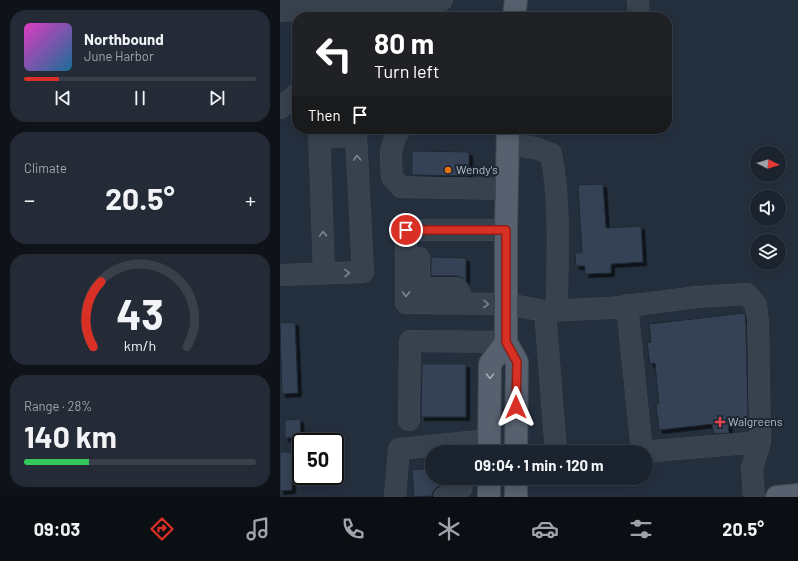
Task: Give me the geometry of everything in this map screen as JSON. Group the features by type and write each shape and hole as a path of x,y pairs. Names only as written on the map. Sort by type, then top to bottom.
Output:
{"main road":[{"path":"515,12 516,0"},
{"path":"508,137 506,342 517,362 516,445"},
{"path":"489,445 490,364 506,342"},
{"path":"489,485 489,497"},
{"path":"516,485 516,497"},
{"path":"776,497 798,495"}],"street":[{"path":"338,12 402,10 442,0"},
{"path":"638,0 639,12"},
{"path":"280,11 293,12"},
{"path":"280,108 292,98"},
{"path":"319,134 324,273"},
{"path":"280,275 363,272 356,136 331,134"},
{"path":"397,134 391,151 392,177 401,187 507,189"},
{"path":"410,134 402,141 399,158 405,173 411,178 467,180 482,188"},
{"path":"508,137 551,154 554,171 557,214 551,311 556,445"},
{"path":"506,230 406,230 406,303 507,304 551,311 628,306 697,297 747,294 756,305 758,321 760,442 752,468 754,497"},
{"path":"628,306 641,445"},
{"path":"409,420 410,341 506,342"},
{"path":"653,451 760,442"},
{"path":"398,449 425,448"},
{"path":"395,497 398,449"},
{"path":"398,449 406,471 404,489 410,497"},
{"path":"444,497 453,496 458,493 462,485"}],"building":[{"path":"412,151 469,152 469,176 412,175"},
{"path":"603,184 606,228 641,226 643,262 611,264 611,273 585,274 585,266 576,266 575,253 582,253 578,185"},
{"path":"431,257 466,258 466,281 457,276 431,276"},
{"name":"Walgreens","path":"745,313 748,421 728,423 729,433 714,434 712,424 659,430 656,404 659,404 655,363 650,364 647,343 651,342 649,324"},
{"path":"295,322 298,393 282,394 280,323"},
{"path":"422,364 466,364 466,417 421,417"},
{"path":"300,419 301,433 292,433 292,438 285,438 285,420"},
{"path":"280,452 292,452 292,490 280,491"},
{"path":"425,469 425,485 444,485 437,487 432,496 414,497 412,470"}],"place":[{"name":"Wendy's","path":"448,170"},
{"name":"Walgreens","path":"720,422"}],"route":[{"path":"406,230 506,230 506,342 517,362 516,407"}]}
